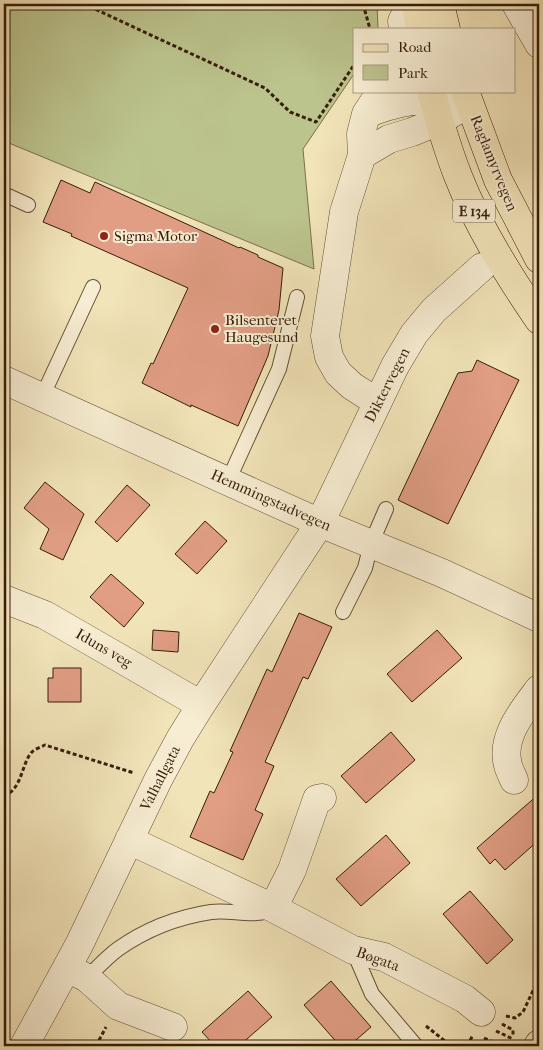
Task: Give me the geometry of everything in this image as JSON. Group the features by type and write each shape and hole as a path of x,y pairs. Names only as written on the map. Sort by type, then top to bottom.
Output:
{"highway":[{"path":"416,4 420,28"},
{"path":"440,4 446,28"},
{"name":"Raglamyrvegen","path":"467,97 498,180 539,259"},
{"name":"E 134","path":"435,103 458,177 478,219 500,260 539,320"}],"street":[{"path":"403,28 402,21 412,4"},
{"path":"516,4 539,44"},
{"path":"377,402 352,386 338,373 329,357 325,336 344,212 362,154 361,134 366,114 380,92"},
{"path":"366,114 390,104 435,103 467,97"},
{"path":"362,154 389,139 412,132 435,103"},
{"name":"Diktervegen","path":"320,523 377,402 414,334 434,310 482,267"},
{"name":"Hemmingstadvegen","path":"4,380 320,523 442,573 539,618"},
{"name":"Valhallgata","path":"24,1046 77,973 129,840 158,780 201,705 320,523"},
{"name":"Iduns veg","path":"4,599 52,619 201,705"},
{"path":"514,780 508,764 508,747 512,729 523,710 539,689"},
{"path":"273,908 292,870 317,799 322,798"},
{"name":"Bøgata","path":"129,840 273,908 353,950 384,957 473,1006"},
{"path":"77,973 118,1006 173,1027"}],"lane":[{"path":"4,194 28,205"},
{"path":"42,397 93,287"},
{"path":"228,481 279,369 297,297"},
{"path":"343,612 365,568 371,544 386,509"},
{"path":"77,973 156,928 211,912 254,913 266,912 273,908"},
{"path":"353,950 372,994 416,1046"}],"path":[{"path":"84,4 266,88 290,112 316,122 353,66"},
{"path":"363,4 370,28"},
{"path":"4,796 19,782 32,752 45,745 158,780"},
{"path":"473,1006 485,1006 507,1017 515,1018 523,1012 539,978"},
{"path":"467,1046 474,1033 502,1046"}],"green space":[{"path":"4,4 377,4 378,28 353,28 353,75 303,149 314,269 4,141"}],"building":[{"path":"61,180 90,193 95,182 283,268 279,310 268,356 238,426 191,405 191,407 142,383 151,363 153,364 188,288 43,222"},
{"path":"477,360 519,380 448,524 398,500 458,373 472,371"},
{"path":"45,482 84,514 63,560 40,549 49,529 24,508"},
{"path":"127,485 150,505 117,542 95,522"},
{"path":"205,521 227,541 197,574 175,554"},
{"path":"111,574 144,603 124,627 90,597"},
{"path":"299,613 332,627 308,679 303,677 265,762 274,766 255,810 263,814 243,860 190,837 210,791 214,793 233,752 230,751 267,669 272,672"},
{"path":"153,630 179,632 178,652 152,650"},
{"path":"437,630 462,658 412,702 387,674"},
{"path":"53,668 81,668 81,702 48,702 48,678 53,678"},
{"path":"391,732 415,760 366,803 341,776"},
{"path":"539,794 539,840 505,870 495,859 490,864 477,848"},
{"path":"386,835 410,863 361,906 336,879"},
{"path":"470,891 513,940 487,964 443,914"},
{"path":"331,981 371,1027 349,1046 340,1046 304,1005"},
{"path":"248,991 272,1017 239,1046 215,1046 202,1032"}],"tunnel":[{"path":"482,267 537,225"}],"place":[{"name":"Sigma Motor","path":"104,236"},
{"name":"Bilsenteret Haugesund","path":"215,329"}]}
